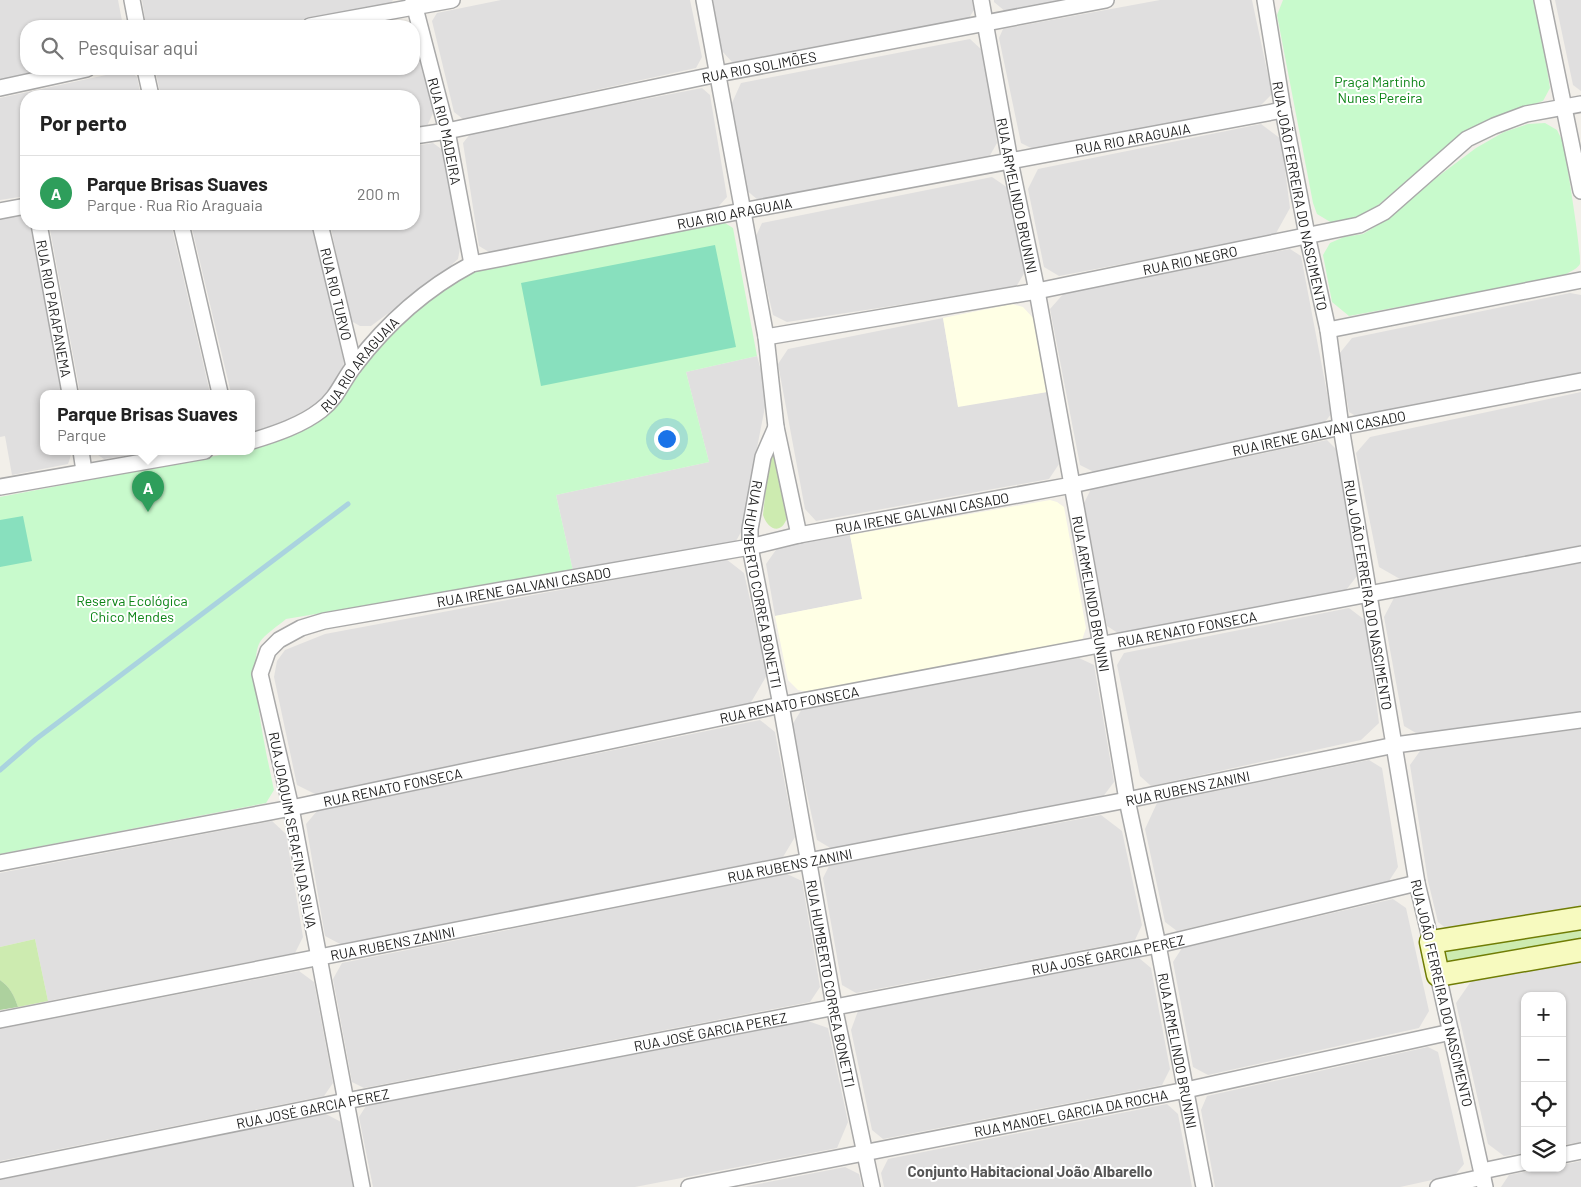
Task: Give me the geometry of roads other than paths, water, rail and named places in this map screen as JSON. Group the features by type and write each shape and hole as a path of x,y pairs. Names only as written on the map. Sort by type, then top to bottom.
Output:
{"street":[{"path":"132,0 136,20"},
{"path":"338,20 414,4 452,0"},
{"name":"RUA HUMBERTO CORREA BONETTI","path":"704,0 766,337 776,427 799,535"},
{"name":"RUA ARMELINDO BRUNINI","path":"981,0 1010,161 1037,291 1128,800 1204,1187"},
{"name":"RUA RIO SOLIMÕES","path":"420,135 718,74 1106,0"},
{"name":"RUA JOÃO FERREIRA DO NASCIMENTO","path":"1265,0 1283,110 1307,235 1328,330 1341,427 1417,884 1483,1178"},
{"path":"1542,0 1581,191"},
{"name":"RUA RIO MADEIRA","path":"414,4 418,20"},
{"name":"RUA RIO MADEIRA","path":"420,27 447,131 472,264"},
{"path":"0,88 60,75"},
{"path":"146,75 150,90"},
{"name":"RUA RIO NEGRO","path":"766,337 1037,291 1359,225 1384,212 1468,139 1494,126 1526,114 1581,104"},
{"name":"RUA RIO ARAGUAIA","path":"255,440 303,422 321,410 338,394 354,366 402,312 447,277 472,264 742,210 1283,110"},
{"path":"0,211 20,207"},
{"name":"RUA RIO PARAPANEMA","path":"40,230 69,390"},
{"path":"182,230 219,390"},
{"name":"RUA RIO TURVO","path":"321,230 354,366"},
{"path":"1328,330 1581,280"},
{"name":"RUA IRENE GALVANI CASADO","path":"268,652 279,640 300,628 324,621 750,547 799,535 1072,484 1341,427 1581,381"},
{"name":"RUA HUMBERTO CORREA BONETTI","path":"776,427 763,457 750,529 750,547 781,705 834,1006 872,1187"},
{"path":"82,455 84,471"},
{"path":"0,487 181,455"},
{"name":"RUA RENATO FONSECA","path":"0,863 291,808 781,705 1581,554"},
{"name":"RUA JOAQUIM SERAFIN DA SILVA","path":"268,652 260,674 291,808 362,1187"},
{"name":"RUA RUBENS ZANINI","path":"0,1020 1128,800 1395,745 1581,720"},
{"name":"RUA JOSÉ GARCIA PEREZ","path":"0,1171 346,1101 1158,945 1417,884"},
{"path":"1431,942 1581,918"},
{"path":"1438,975 1581,950"},
{"name":"RUA MANOEL GARCIA DA ROCHA","path":"689,1187 1186,1090 1451,1032"},
{"path":"1566,1154 1581,1151"},
{"path":"1438,1187 1483,1178 1521,1164"}],"waterway":[{"path":"0,770 36,739 348,504"}],"place":[{"name":"Parque Brisas Suaves","path":"148,512"}],"district":[{"name":"Conjunto Habitacional João Albarello","path":"1030,1171"}],"park label":[{"name":"Praça Martinho Nunes Pereira","path":"1380,89"},
{"name":"Reserva Ecológica Chico Mendes","path":"132,608"}]}
